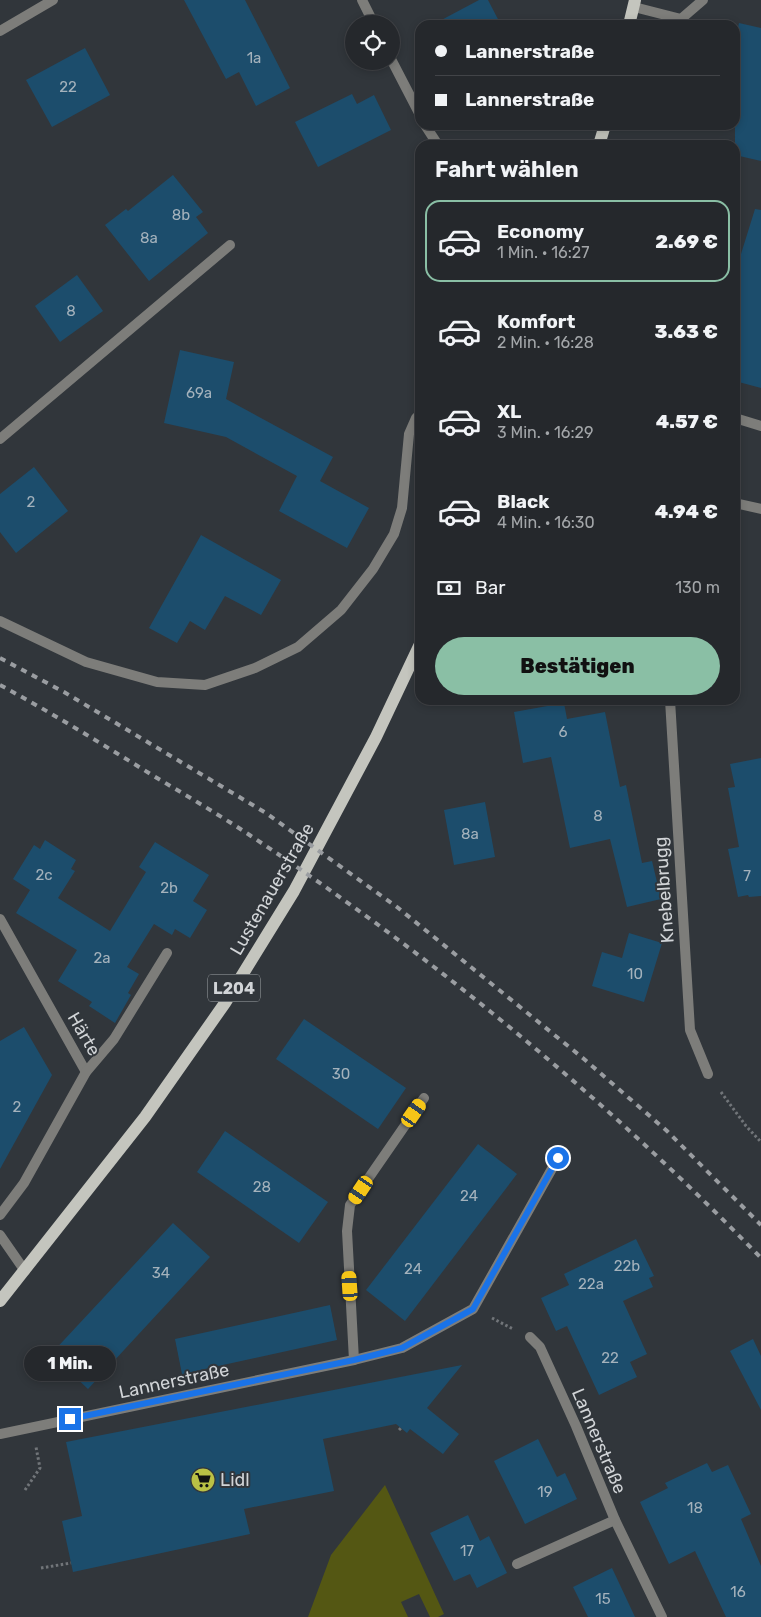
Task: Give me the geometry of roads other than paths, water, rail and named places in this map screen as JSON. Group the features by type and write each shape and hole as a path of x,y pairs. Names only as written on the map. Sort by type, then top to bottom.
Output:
{"main road":[{"path":"631,20 635,4"},
{"name":"Lustenauerstraße","path":"0,1301 145,1117 225,1003 294,891 376,737 415,655"}],"street":[{"path":"0,31 52,0"},
{"path":"362,0 370,15"},
{"path":"635,4 681,19 703,0"},
{"path":"397,70 415,105"},
{"path":"0,439 230,245"},
{"path":"0,621 86,662 157,682 205,684 255,668 298,647 341,610 373,570 394,534 402,508 409,434 415,420"},
{"path":"740,420 761,426"},
{"path":"740,504 761,509"},
{"name":"Knebelbrugg","path":"670,705 690,1030 708,1074"},
{"name":"Härte","path":"0,920 86,1072 24,1183 0,1215"},
{"path":"86,1072 114,1039 167,953"},
{"path":"354,1360 347,1231 350,1205 424,1098"},
{"name":"Lannerstraße","path":"0,1434 354,1360 402,1348 473,1309 558,1158"},
{"path":"0,1235 25,1271"},
{"name":"Lannerstraße","path":"530,1337 540,1347 576,1426 614,1520 662,1617"},
{"path":"517,1564 614,1520"}],"railway":[{"path":"0,658 64,692 266,813 397,907 584,1059 667,1131 761,1225"},
{"path":"0,685 79,730 228,821 387,931 453,981 580,1087 642,1143 761,1258"}],"place":[{"name":"Lidl","path":"203,1480"}]}
